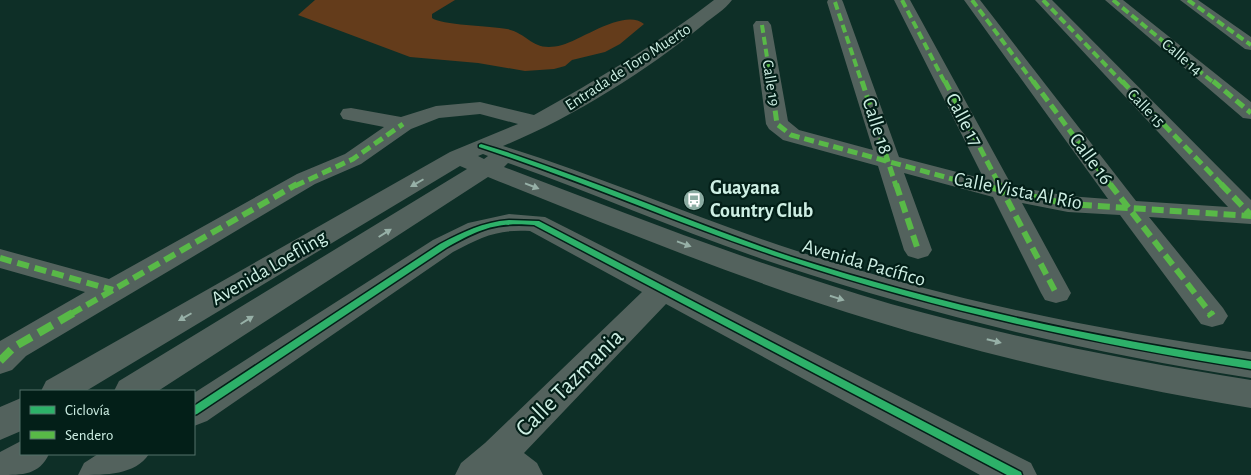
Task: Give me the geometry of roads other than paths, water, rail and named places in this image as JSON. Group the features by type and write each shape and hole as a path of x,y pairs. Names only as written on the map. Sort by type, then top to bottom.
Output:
{"street":[{"name":"Entrada de Toro Muerto","path":"483,156 656,52 724,0"},
{"name":"Calle 17","path":"902,0 1056,293"},
{"name":"Calle 16","path":"972,0 1128,208 1212,316"},
{"name":"Calle 15","path":"1043,0 1251,216"},
{"name":"Calle 14","path":"1113,0 1251,114"},
{"path":"1188,0 1251,45"},
{"name":"Calle 18","path":"835,2 918,250"},
{"name":"Calle 19","path":"762,24 777,124 791,135"},
{"path":"0,361 14,347 306,179 353,159 403,124 436,112 480,108 533,126"},
{"path":"351,114 403,124"},
{"name":"Calle Vista Al Río","path":"791,135 1002,192 1068,204 1251,216"},
{"name":"Avenida Pacífico","path":"483,156 683,221 787,258 892,290 1035,325 1197,357 1251,365"},
{"name":"Avenida Pacífico","path":"483,156 757,271 886,314 1039,353 1212,388 1251,394"},
{"name":"Avenida Loefling","path":"60,390 483,156"},
{"name":"Avenida Loefling","path":"132,390 483,156"},
{"path":"195,410 443,246 476,228 506,220 536,223 1017,475"},
{"path":"2,261 113,290"},
{"name":"Calle Tazmania","path":"499,468 663,289"},
{"path":"0,425 20,414"},
{"path":"0,472 28,455"},
{"path":"98,475 128,455"}],"place":[{"name":"Guayana Country Club","path":"694,200"}]}
